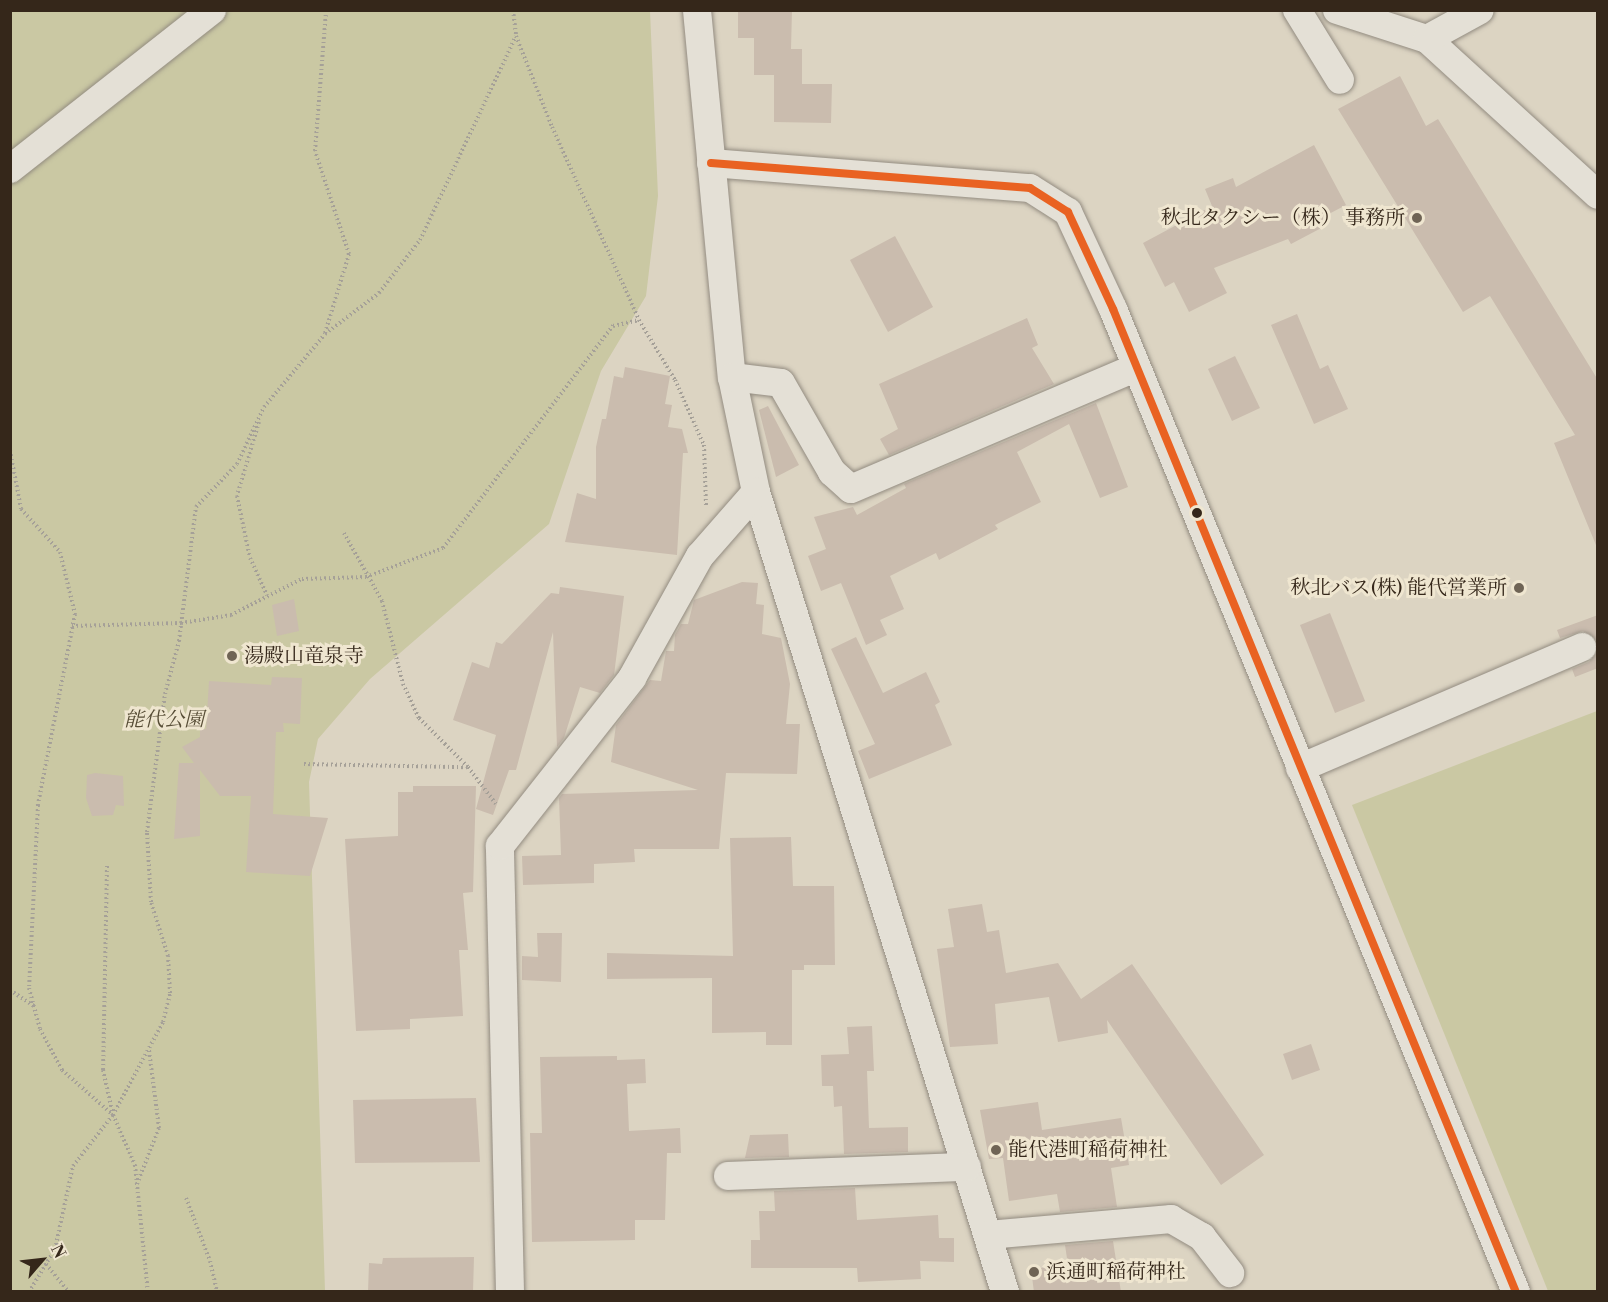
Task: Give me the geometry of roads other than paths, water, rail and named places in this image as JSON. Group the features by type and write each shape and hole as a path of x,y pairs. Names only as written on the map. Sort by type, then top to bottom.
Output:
{"street":[{"path":"10,169 212,10"},
{"path":"697,10 732,377 756,492 1005,1292"},
{"path":"1297,10 1340,80"},
{"path":"1337,10 1427,39 1598,195"},
{"path":"1427,39 1480,10"},
{"path":"711,163 1030,188 1068,212 1091,258 1516,1292"},
{"path":"732,377 781,383 832,472 851,489 1135,368"},
{"path":"510,1292 500,846 632,678 700,556 756,492"},
{"path":"1300,768 1582,647"},
{"path":"728,1176 967,1167"},
{"path":"988,1235 1171,1219 1202,1237 1230,1273"}],"place":[{"name":"秋北タクシー（株） 事務所","path":"1417,218"},
{"name":"秋北バス(株) 能代営業所","path":"1519,588"},
{"name":"湯殿山竜泉寺","path":"232,656"},
{"name":"能代港町稲荷神社","path":"996,1150"},
{"name":"浜通町稲荷神社","path":"1034,1272"}],"park label":[{"name":"能代公園","path":"164,720"}]}
